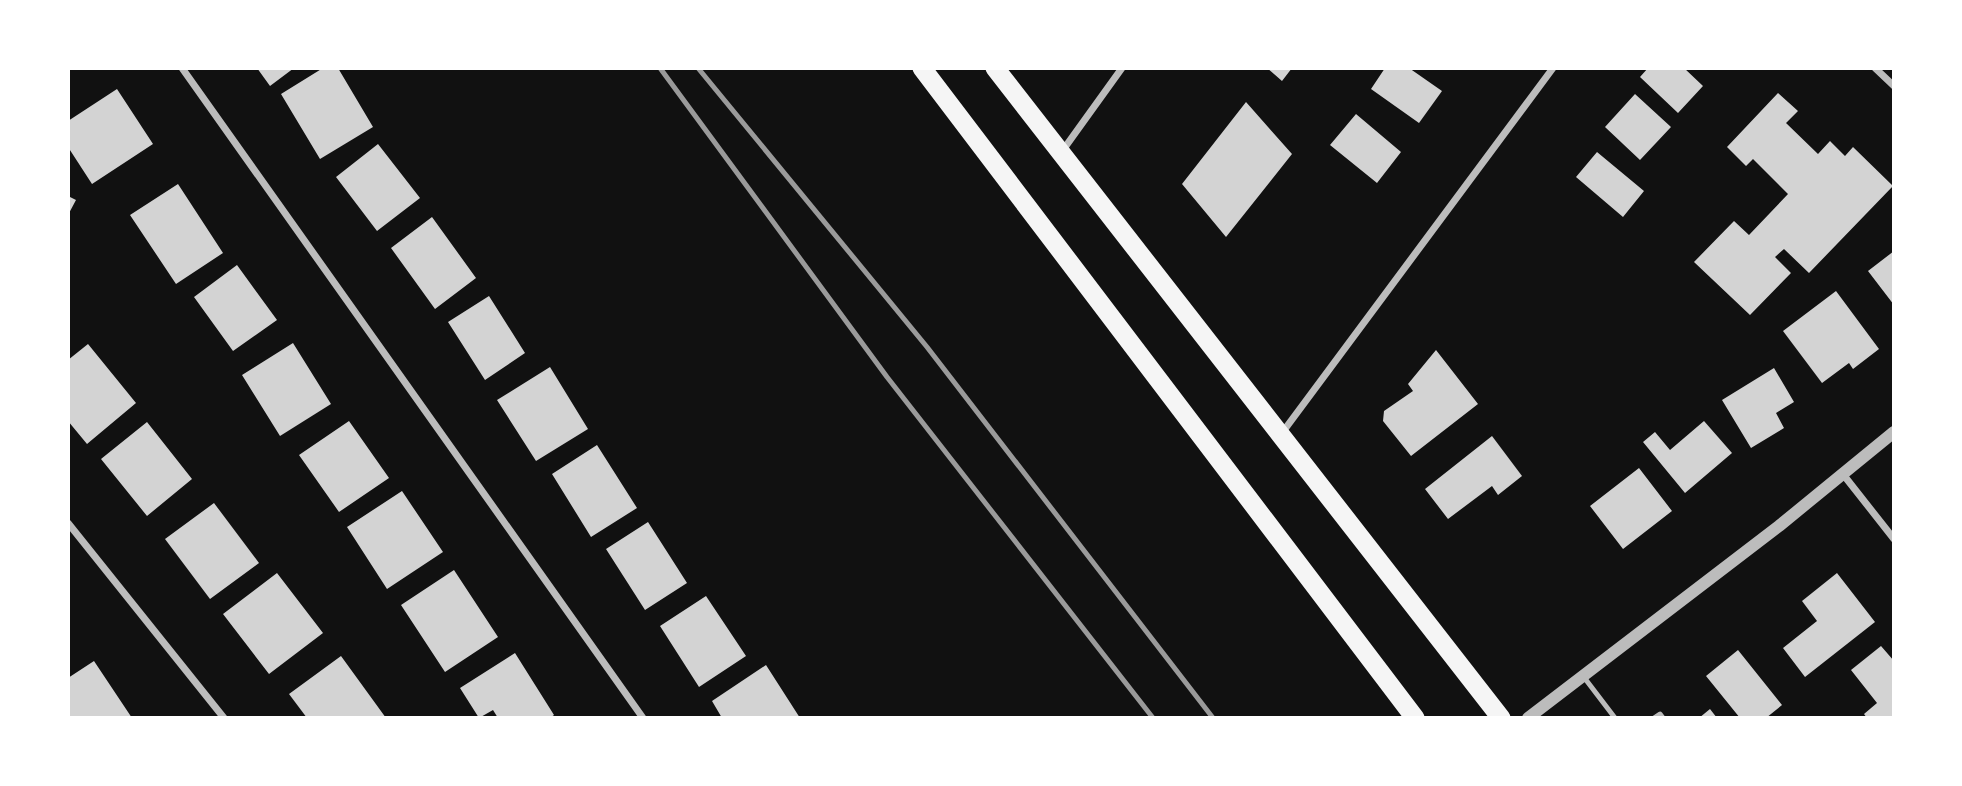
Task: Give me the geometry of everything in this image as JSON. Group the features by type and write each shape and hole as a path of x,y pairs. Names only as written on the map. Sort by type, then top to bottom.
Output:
{"highway":[{"path":"922,68 1415,718"},
{"path":"995,68 1501,718"}],"street":[{"path":"182,68 643,718"},
{"path":"1060,154 1122,68"},
{"path":"1281,434 1553,68"},
{"path":"1875,68 1894,86"},
{"path":"1528,718 1779,526 1894,432"},
{"path":"1842,473 1894,538"},
{"path":"68,523 224,718"}],"lane":[{"path":"1583,677 1615,718"},
{"path":"1654,718 1660,713 1663,718"}],"building":[{"path":"257,68 294,68 270,86"},
{"path":"323,68 338,68 373,127 320,159 281,94"},
{"path":"1267,68 1292,68 1282,81"},
{"path":"1385,68 1409,68 1442,91 1419,123 1371,89"},
{"path":"1648,68 1684,68 1703,86 1678,113 1640,77"},
{"path":"117,89 153,144 92,184 68,147 68,121"},
{"path":"1778,93 1798,111 1786,123 1818,154 1830,141 1845,156 1853,147 1893,186 1809,273 1784,249 1775,257 1791,273 1750,315 1694,262 1734,221 1749,235 1788,194 1753,159 1746,166 1727,147"},
{"path":"1635,94 1671,127 1640,160 1605,127"},
{"path":"1246,102 1292,154 1226,237 1182,184"},
{"path":"1356,114 1401,152 1377,183 1330,145"},
{"path":"378,144 420,198 377,231 336,177"},
{"path":"1597,152 1644,191 1623,217 1576,177"},
{"path":"178,184 223,253 176,284 130,215"},
{"path":"68,196 76,200 68,215"},
{"path":"432,217 476,278 435,309 391,248"},
{"path":"1894,251 1894,305 1868,271"},
{"path":"237,265 277,320 233,351 194,297"},
{"path":"1836,291 1879,349 1853,369 1849,363 1822,383 1783,331"},
{"path":"489,296 525,353 485,380 448,322"},
{"path":"293,343 331,404 280,436 242,375"},
{"path":"88,344 136,403 87,444 68,421 68,360"},
{"path":"1436,350 1478,404 1411,456 1383,421 1384,411 1413,391 1408,384"},
{"path":"550,367 588,429 536,461 497,400"},
{"path":"1774,368 1794,402 1776,413 1784,428 1751,448 1722,400"},
{"path":"349,421 389,478 339,512 299,455"},
{"path":"1704,421 1732,453 1685,493 1643,442 1655,432 1670,450"},
{"path":"147,422 192,479 147,516 101,459"},
{"path":"1492,436 1522,476 1498,495 1492,486 1448,519 1425,489"},
{"path":"597,445 637,508 591,537 552,474"},
{"path":"1639,468 1672,511 1623,549 1590,506"},
{"path":"402,491 443,552 387,589 347,527"},
{"path":"214,503 259,563 210,599 165,539"},
{"path":"648,522 687,583 645,610 606,549"},
{"path":"454,570 498,637 445,672 401,605"},
{"path":"277,573 323,633 269,674 223,614"},
{"path":"1837,573 1875,622 1805,677 1783,648 1817,621 1802,601"},
{"path":"706,596 746,656 699,687 660,626"},
{"path":"1881,646 1894,661 1894,718 1867,718 1864,714 1877,703 1851,670"},
{"path":"1738,650 1782,705 1766,718 1740,718 1706,676"},
{"path":"515,653 554,715 550,718 498,718 493,710 479,718 460,688"},
{"path":"341,656 386,718 307,718 289,694"},
{"path":"94,661 132,718 68,718 68,678"},
{"path":"766,665 800,718 722,718 712,701"},
{"path":"1710,709 1717,718 1699,718"}],"railway":[{"path":"660,68 887,377 1153,718"},
{"path":"698,68 927,347 1213,718"}]}
